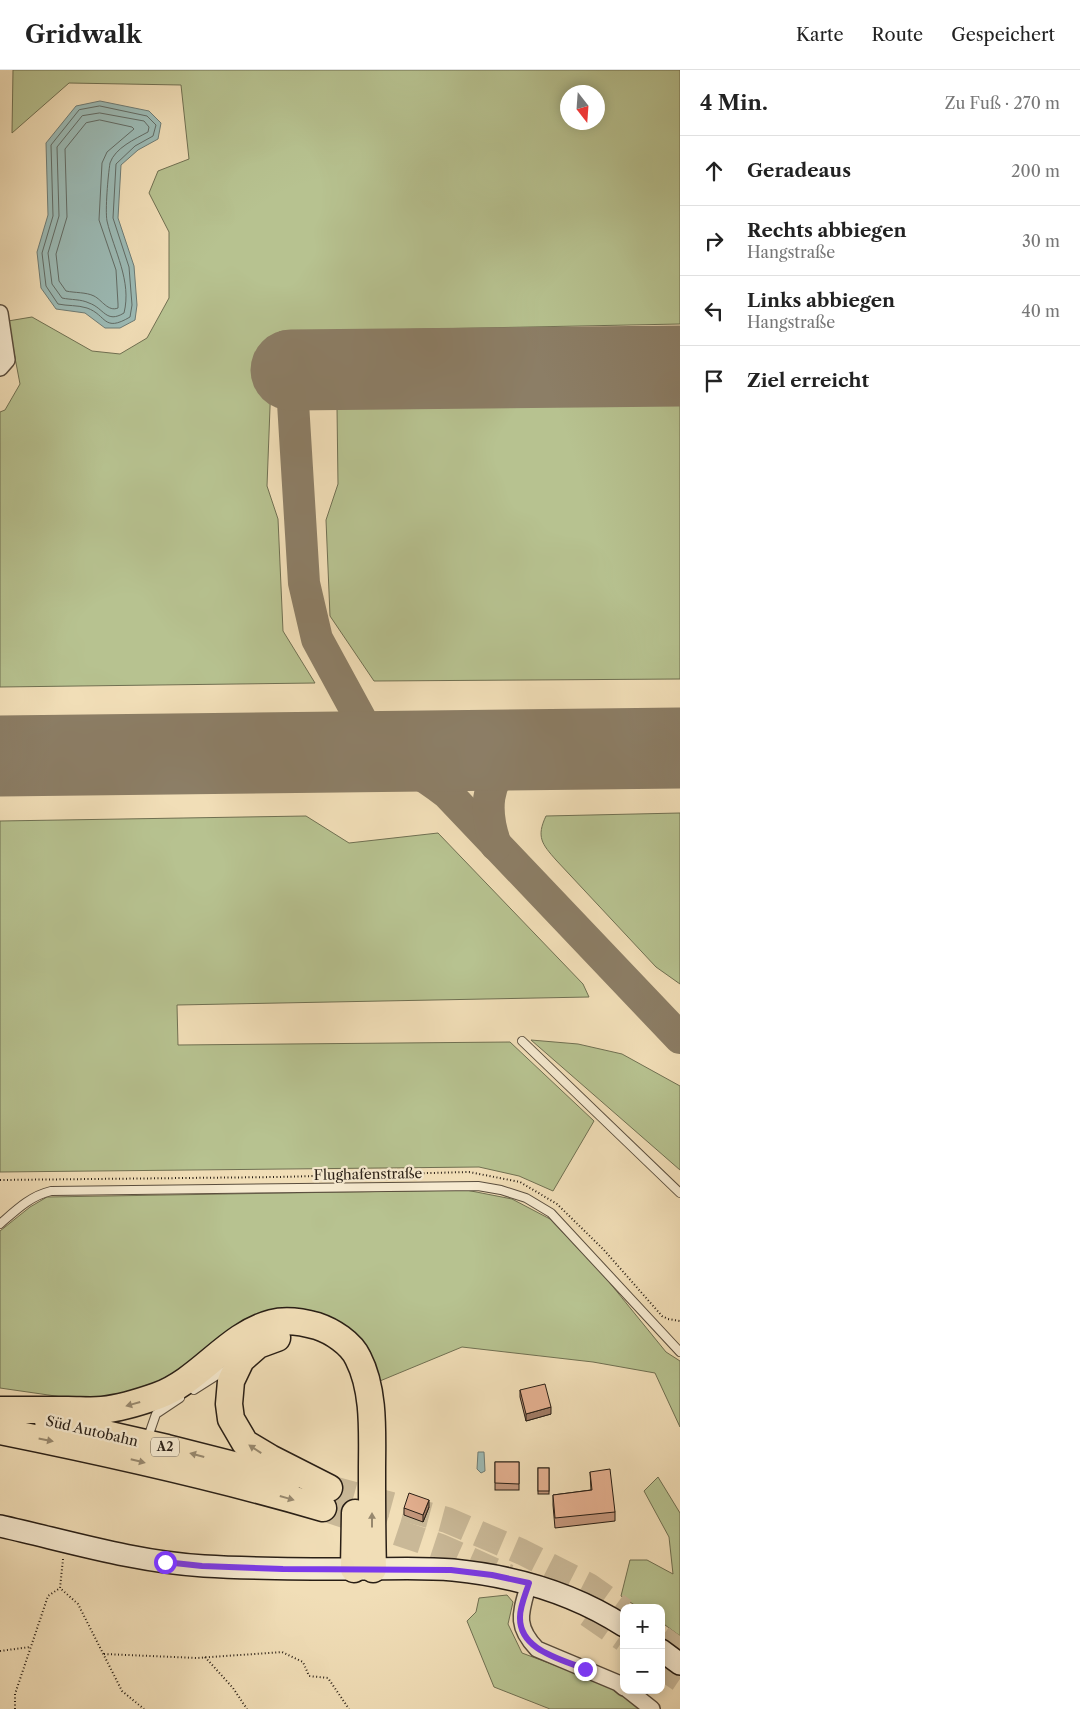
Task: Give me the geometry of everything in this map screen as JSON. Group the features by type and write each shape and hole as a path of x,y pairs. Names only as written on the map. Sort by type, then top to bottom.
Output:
{"highway":[{"path":"0,1410 102,1410 130,1405 160,1395 207,1365 234,1341 272,1323 289,1321 305,1323 324,1329 344,1341 357,1356 365,1374 372,1422 364,1569"},
{"path":"326,1498 270,1458 245,1443 231,1419 229,1404 231,1381 241,1360 258,1345 277,1338 292,1336 312,1340 333,1354 344,1367 353,1391 357,1424 364,1569"},
{"name":"Süd Autobahn","path":"0,1410 146,1443 326,1498"},
{"name":"Süd Autobahn","path":"0,1431 100,1451 261,1491 326,1498"}],"main road":[{"path":"0,1526 129,1555 202,1566 283,1569 451,1570 492,1575 529,1583 602,1611 620,1623"},
{"path":"665,1653 680,1664"}],"street":[{"path":"0,313 7,353 7,360 0,368"},
{"path":"529,1583 520,1617 522,1629 528,1639 537,1649 620,1686"},
{"path":"633,1694 652,1709"}],"lane":[{"path":"522,1041 680,1193"},
{"name":"Flughafenstraße","path":"0,1224 27,1200 38,1194 51,1191 478,1186 500,1190 526,1198 551,1213 680,1352"},
{"path":"146,1443 156,1414 241,1360"}],"path":[{"path":"0,1180 288,1177 469,1172 520,1182 558,1204 604,1250 662,1316 680,1321"},
{"path":"60,1588 65,1541"},
{"path":"15,1709 15,1694 48,1596 60,1588"},
{"path":"60,1588 78,1604 122,1691 144,1709"},
{"path":"0,1651 31,1647"},
{"path":"104,1654 205,1657 282,1652 303,1662 309,1676 328,1678 349,1709"},
{"path":"205,1657 233,1688 247,1709"}],"green space":[{"path":"13,70 680,70 680,324 279,332 272,355 267,486 278,519 283,631 315,683 0,687 0,412 5,410 20,384 8,321 32,317 92,351 120,354 147,338 169,298 169,232 149,193 158,171 189,159 181,85 69,83 12,133"},
{"path":"680,404 680,679 374,681 330,616 326,520 338,484 337,408"},
{"path":"680,813 680,984 656,967 556,860 544,845 541,829 546,816"},
{"path":"306,816 349,843 438,833 583,984 589,997 177,1005 178,1045 510,1042 594,1121 553,1191 519,1176 479,1167 0,1172 0,821"},
{"path":"531,1040 578,1044 622,1054 680,1086 680,1170"},
{"path":"466,1190 512,1199 550,1219 605,1277 666,1352 680,1361 680,1427 655,1373 593,1362 462,1347 375,1383 324,1320 158,1387 90,1401 0,1388 0,1231 30,1207 47,1197"},
{"path":"658,1477 680,1513 680,1636 665,1625 665,1604 633,1604 621,1596 630,1560 647,1560 673,1574 669,1537 644,1491"},
{"path":"507,1595 513,1602 508,1624 522,1653 613,1687 620,1692 620,1694 623,1694 645,1709 550,1709 494,1687 467,1621 476,1612 479,1598"}],"water":[{"path":"100,101 149,111 161,123 158,139 138,150 121,165 118,218 134,266 137,305 135,320 120,328 105,328 85,313 56,309 41,288 37,252 48,215 46,143 76,106"},
{"path":"478,1452 484,1452 485,1471 481,1473 477,1469"}],"building":[{"path":"545,1384 551,1407 526,1414 520,1390"},
{"path":"495,1462 519,1462 519,1484 495,1483"},
{"path":"538,1468 549,1468 549,1491 538,1491"},
{"path":"610,1469 615,1512 555,1518 553,1495 592,1490 590,1472"},
{"path":"409,1493 429,1500 423,1515 404,1508"}],"taxiway":[{"path":"291,370 304,583 317,639 378,751"},
{"path":"496,845 492,833 489,810 489,798 492,787 504,768 514,760 540,749"},
{"path":"372,751 411,769 447,793 680,1038"}],"runway":[{"path":"291,370 680,366"},
{"path":"0,756 680,748"}],"tunnel":[{"path":"329,1488 447,1520 522,1552 589,1586 620,1608"},
{"path":"323,1508 441,1547 508,1577"},
{"path":"588,1614 620,1636"},
{"path":"665,1641 680,1652"},
{"path":"665,1669 680,1679"}],"route":[{"path":"165,1562 202,1566 283,1569 451,1570 492,1575 529,1583 520,1617 522,1629 528,1639 537,1649 585,1669"}]}
